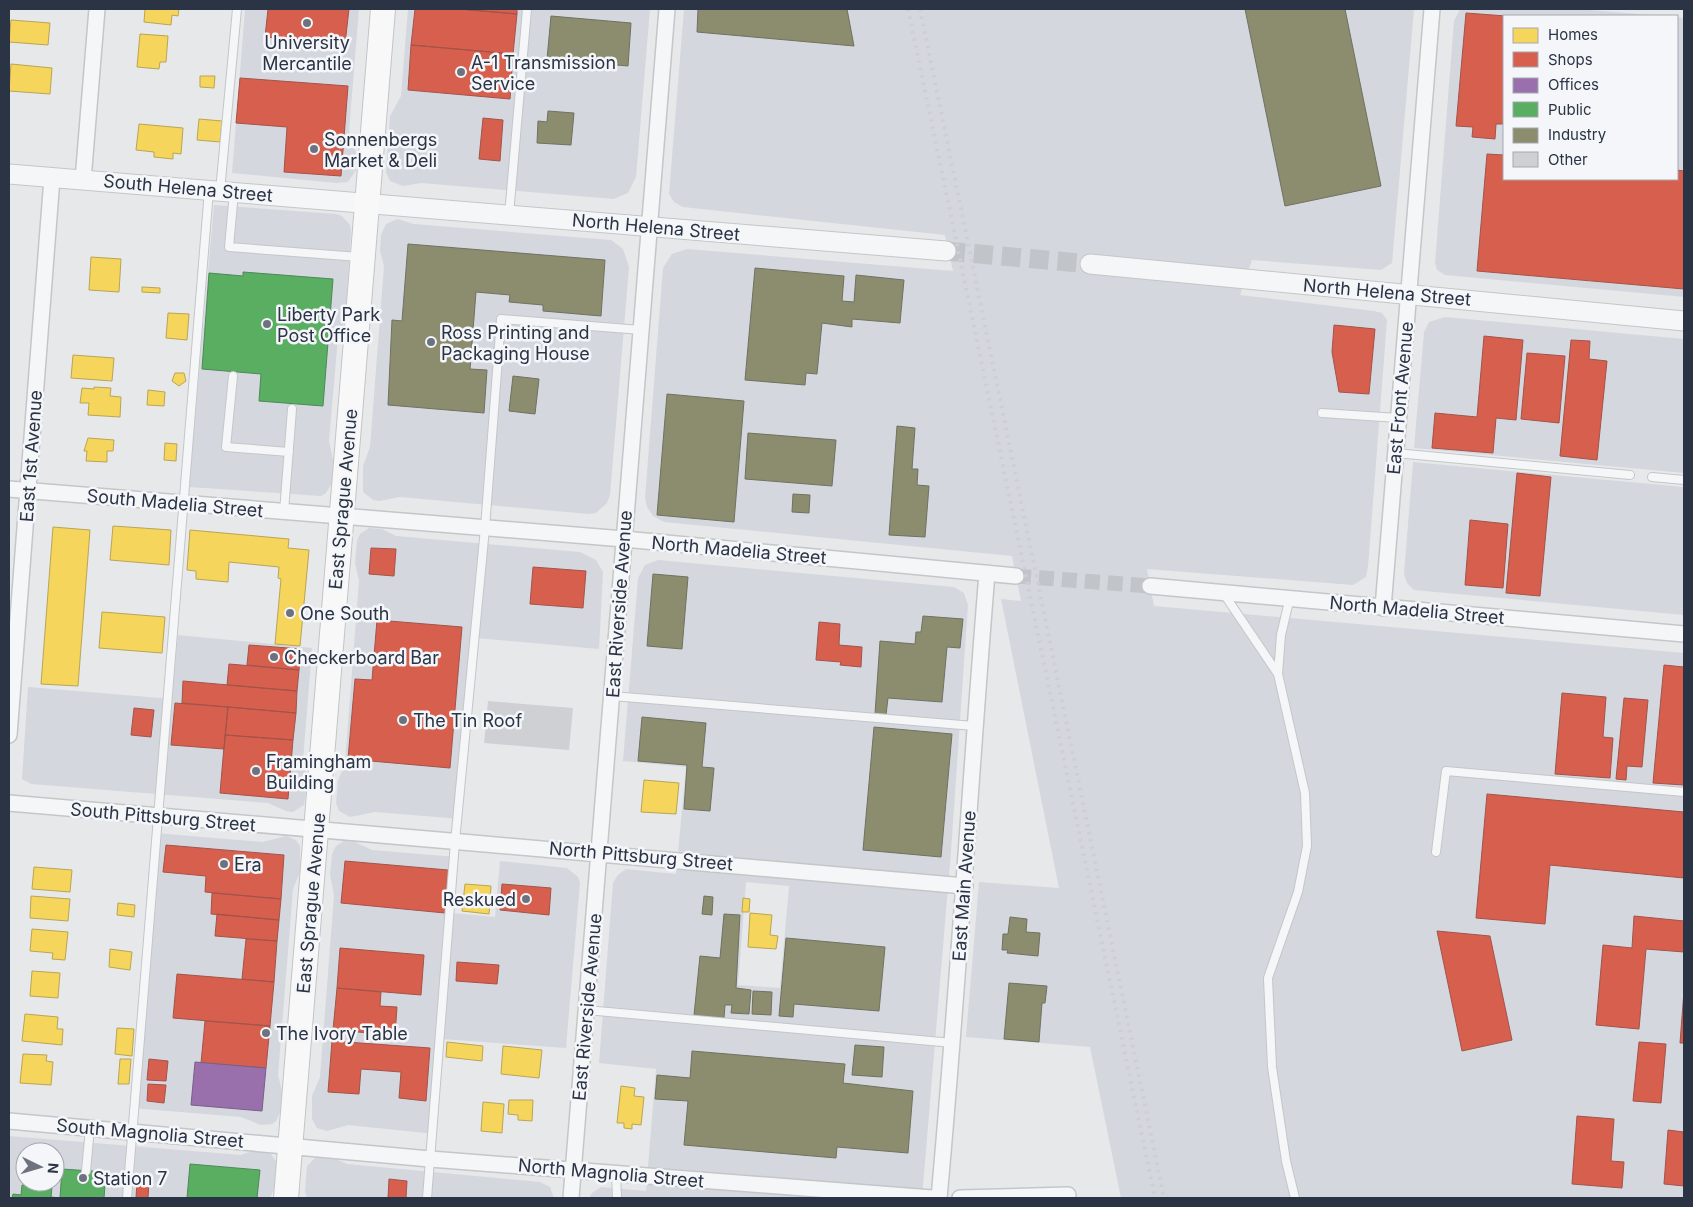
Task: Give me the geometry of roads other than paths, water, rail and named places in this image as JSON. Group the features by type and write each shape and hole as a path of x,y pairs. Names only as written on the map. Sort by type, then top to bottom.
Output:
{"main road":[{"name":"East Sprague Avenue","path":"286,1198 383,9"}],"street":[{"path":"83,180 97,9"},
{"name":"East Riverside Avenue","path":"571,1198 667,9"},
{"name":"East Front Avenue","path":"1383,608 1432,9"},
{"name":"South Helena Street","path":"9,174 367,203"},
{"name":"East 1st Avenue","path":"9,735 52,178"},
{"name":"North Helena Street","path":"367,203 946,251"},
{"name":"North Helena Street","path":"1090,264 1684,321"},
{"name":"South Madelia Street","path":"9,489 342,516"},
{"name":"North Madelia Street","path":"342,516 624,539 1016,576"},
{"name":"East Main Avenue","path":"939,1198 953,1043 965,886 974,726 987,573"},
{"name":"North Madelia Street","path":"1150,586 1290,597 1383,608 1684,634"},
{"name":"South Pittsburg Street","path":"9,803 316,831"},
{"name":"North Pittsburg Street","path":"316,831 600,852 965,886"},
{"name":"South Magnolia Street","path":"9,1121 291,1145"},
{"name":"North Magnolia Street","path":"291,1145 430,1159 932,1198"},
{"path":"960,1198 1068,1195"}],"lane":[{"path":"127,1198 184,504 221,191 237,9"},
{"path":"509,215 527,9"},
{"path":"221,191 229,247 363,257"},
{"path":"427,1198 455,842 485,528 501,319 641,330"},
{"path":"233,376 226,447 289,452"},
{"path":"284,512 292,409"},
{"path":"1322,413 1398,418"},
{"path":"1396,453 1630,475"},
{"path":"1652,477 1684,480"},
{"path":"1223,592 1278,674"},
{"path":"1290,597 1281,636 1278,674 1305,792 1306,846 1298,892 1268,978 1272,1067 1286,1161 1295,1198"},
{"path":"612,696 974,726"},
{"path":"1436,852 1446,771 1684,792"},
{"path":"586,1010 953,1043"},
{"path":"86,1171 90,1128"},
{"path":"616,1173 617,1198"}],"tunnel":[{"path":"946,251 1090,264"},
{"path":"1016,576 1150,586"}],"railway":[{"path":"908,9 1155,1198"},
{"path":"920,9 1164,1198"}],"place":[{"name":"University Mercantile","path":"307,23"},
{"name":"A-1 Transmission Service","path":"461,72"},
{"name":"Sonnenbergs Market & Deli","path":"314,149"},
{"name":"Liberty Park Post Office","path":"267,324"},
{"name":"Ross Printing and Packaging House","path":"431,342"},
{"name":"One South","path":"290,613"},
{"name":"Checkerboard Bar","path":"274,657"},
{"name":"The Tin Roof","path":"403,720"},
{"name":"Framingham Building","path":"256,771"},
{"name":"Era","path":"224,864"},
{"name":"Reskued","path":"526,899"},
{"name":"The Ivory Table","path":"266,1033"},
{"name":"Station 7","path":"83,1178"}]}
